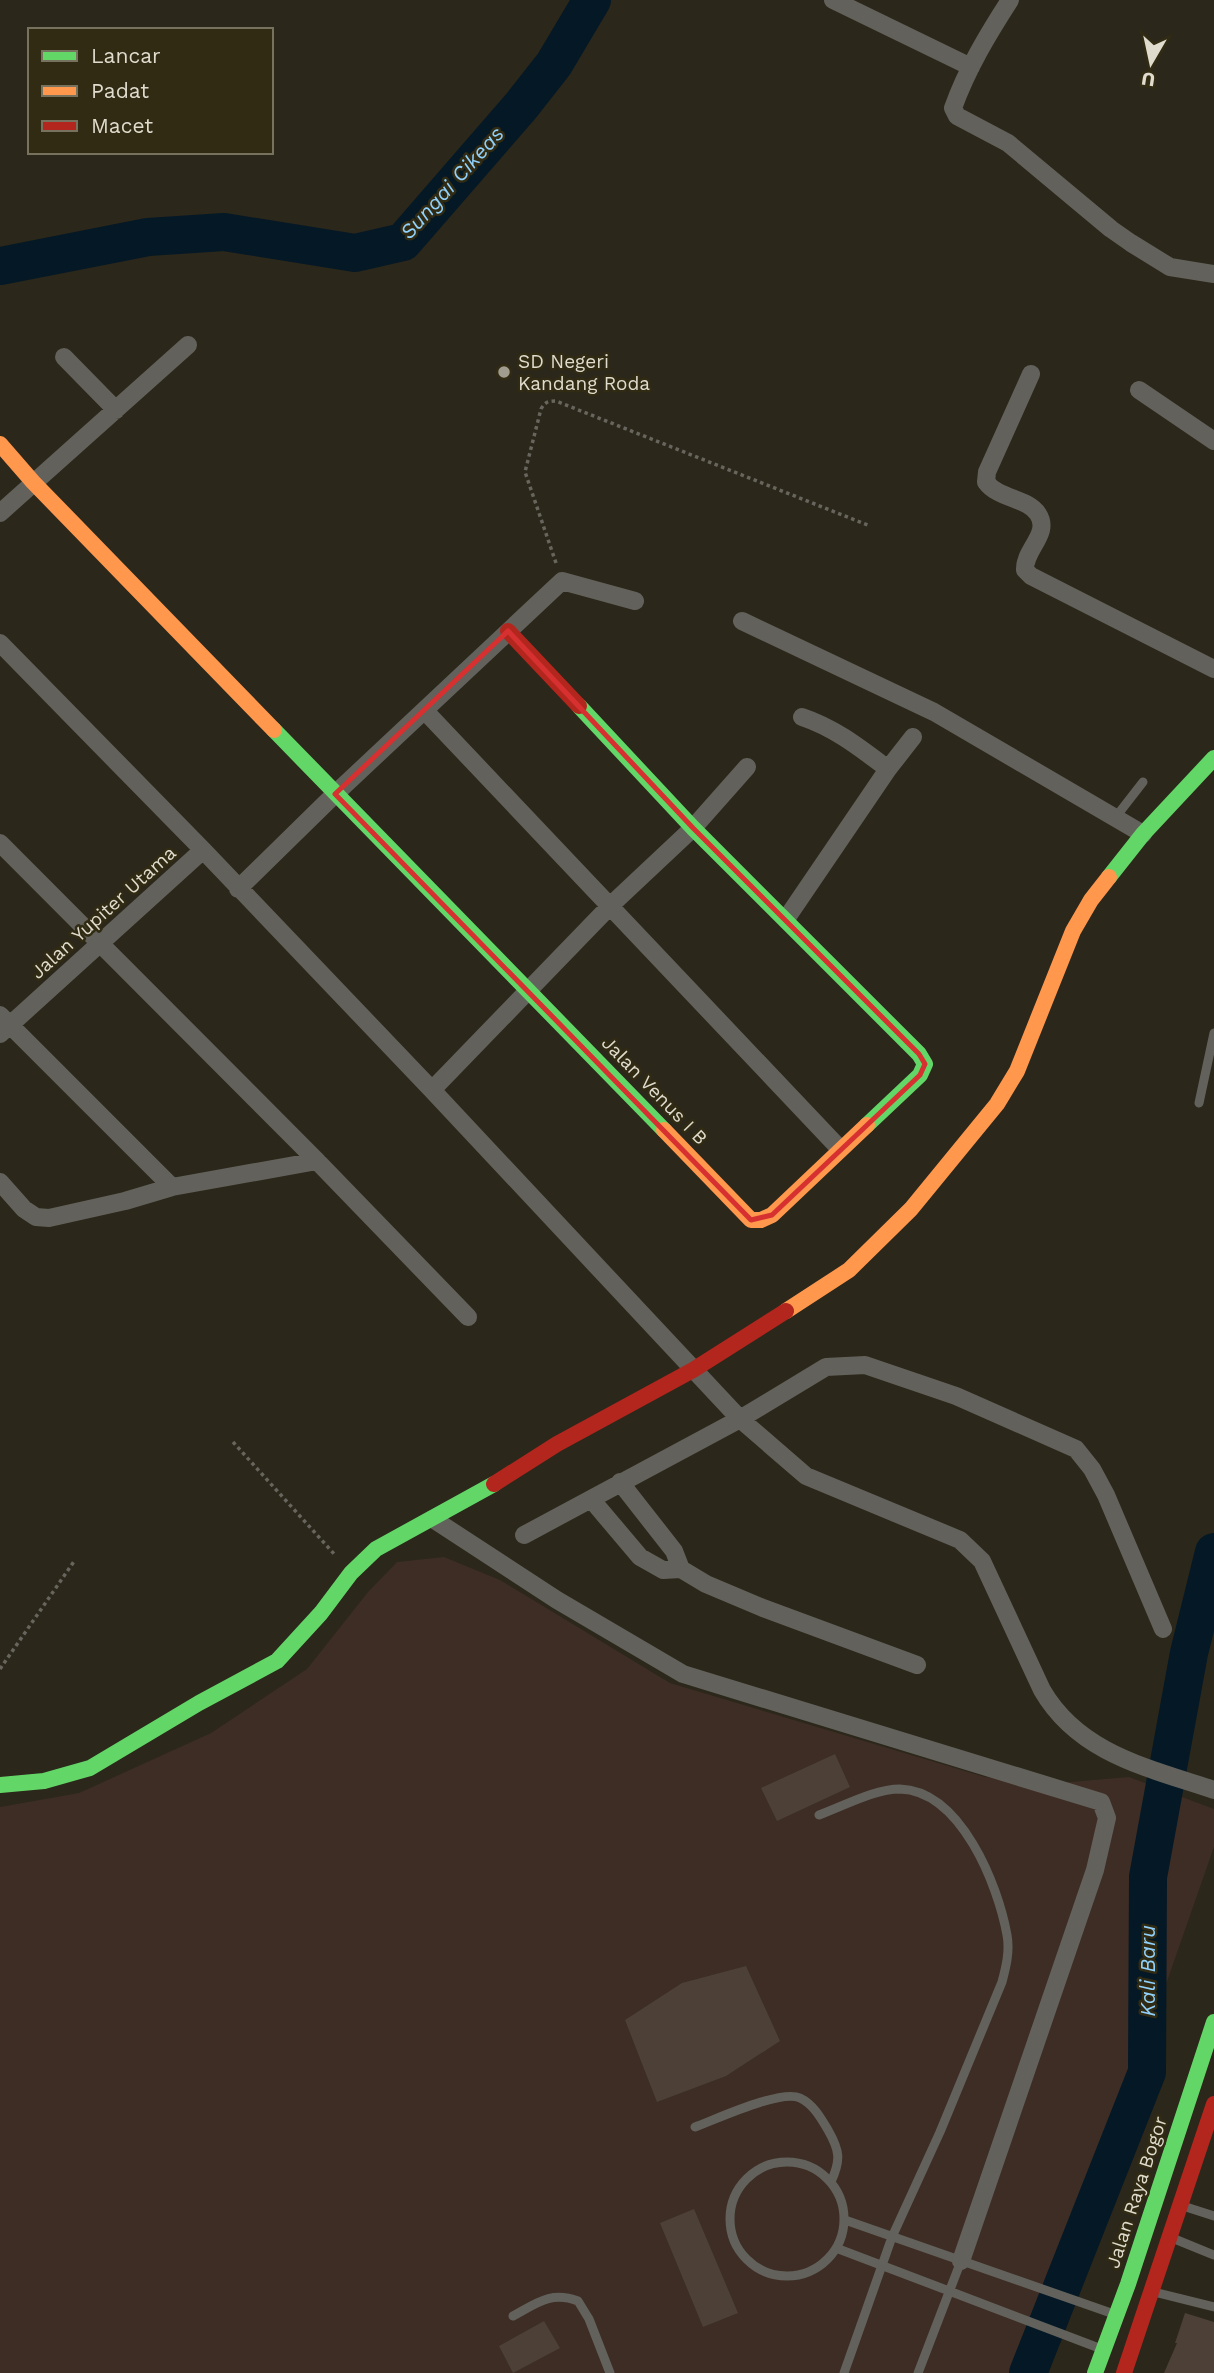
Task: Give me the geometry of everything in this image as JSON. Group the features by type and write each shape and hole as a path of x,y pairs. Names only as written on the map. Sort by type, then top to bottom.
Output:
{"main road":[{"name":"Jalan Venus I B","path":"0,444 33,482 751,1220 761,1220 772,1215 840,1149"},
{"path":"509,631 693,828 919,1054 925,1064 920,1075 840,1149"},
{"path":"0,1785 44,1781 90,1768 199,1703 277,1661 321,1613 351,1573 376,1549 433,1519 557,1444 693,1370 849,1270 912,1209 997,1104 1017,1071 1073,931 1091,900 1143,834 1214,758"},
{"name":"Jalan Raya Bogor","path":"1095,2373 1096,2346 1110,2312 1128,2284 1214,2022"},
{"path":"1126,2366 1214,2105"}],"street":[{"path":"833,0 971,67"},
{"path":"1010,0 983,42 971,67 953,107 957,116 1008,143 1111,229 1170,267 1214,274"},
{"path":"0,513 188,345"},
{"path":"64,357 116,410"},
{"path":"1031,374 986,472 986,482 991,489 1035,509 1042,521 1041,533 1025,561 1025,570 1031,576 1214,669"},
{"path":"1139,390 1214,441"},
{"path":"239,889 335,794 562,581 635,601"},
{"path":"742,621 925,707 1143,834"},
{"path":"0,643 203,850 432,1090 740,1419 806,1476 960,1540 982,1561 1051,1707 1068,1723 1118,1757 1214,1790"},
{"path":"425,711 840,1149"},
{"path":"802,717 840,734 888,769"},
{"path":"786,919 888,769 913,737"},
{"path":"432,1090 611,905 693,828 747,767"},
{"path":"0,843 317,1161 468,1317"},
{"name":"Jalan Yupiter Utama","path":"3,1024 99,944 203,850"},
{"path":"3,1024 172,1187"},
{"path":"0,1182 24,1209 36,1217 49,1218 172,1187 317,1161"},
{"path":"524,1535 740,1419 826,1367 865,1365 956,1396 1076,1449 1092,1469 1106,1495 1163,1629"},
{"path":"620,1482 674,1552 681,1569"},
{"path":"591,1499 640,1557 663,1570 681,1569 706,1584 763,1608 917,1665"},
{"path":"433,1519 557,1600 683,1674 1101,1802 1107,1818 1095,1870 968,2264"}],"lane":[{"path":"1115,818 1143,782"},
{"path":"1199,1103 1214,1033"},
{"path":"819,1815 877,1793 900,1789 938,1801 970,1838 993,1885 1007,1937 1007,1962 1002,1982 940,2132 892,2237 844,2373"},
{"path":"695,2127 781,2095 797,2096 821,2117 837,2149 838,2166 831,2182"},
{"path":"786,2162 811,2167 831,2182 841,2200 845,2220 836,2248 827,2261 806,2274 781,2277 758,2269 740,2252 730,2229 732,2204 743,2183 762,2168 786,2162"},
{"path":"1181,2206 1214,2216"},
{"path":"845,2220 1142,2324"},
{"path":"1171,2238 1214,2255"},
{"path":"836,2248 1096,2346 1126,2366"},
{"path":"918,2373 948,2292 968,2264"},
{"path":"1128,2284 1214,2307"},
{"path":"513,2316 550,2297 564,2296 579,2301 610,2373"}],"path":[{"path":"562,581 535,496 524,472 541,409 544,403 549,401 555,401 870,526"},
{"path":"233,1441 351,1573"},
{"path":"0,1669 75,1560"}],"highlighted area":[{"path":"508,631 693,828 919,1054 925,1064 920,1075 772,1215 751,1220 335,794"}],"shaded area":[{"path":"444,1557 500,1580 670,1683 985,1777 1059,1783 1129,1777 1214,1809 1214,1847 1030,2373 0,2373 0,1807 79,1793 211,1733 307,1669 368,1592 397,1562"}],"building":[{"path":"835,1754 850,1787 777,1821 761,1788"},
{"path":"746,1966 780,2041 726,2076 657,2102 625,2020 682,1983"},
{"path":"694,2209 738,2313 703,2327 660,2223"},
{"path":"1185,2313 1214,2322 1214,2373 1164,2373 1177,2343"},
{"path":"544,2321 560,2348 513,2373 499,2346"}],"waterway":[{"name":"Sungai Cikeas","path":"0,266 148,237 224,232 355,253 403,242 554,64 592,0"},
{"name":"Kali Baru","path":"1028,2373 1147,2072 1148,1877 1189,1653 1214,1552"}],"traffic: fast":[{"path":"579,706 693,828 919,1054 925,1064 920,1075 867,1125"},
{"path":"274,730 664,1130"},
{"path":"1109,877 1143,834 1214,758"},
{"path":"0,1785 44,1781 90,1768 199,1703 277,1661 321,1613 351,1573 376,1549 494,1484"},
{"path":"1095,2373 1128,2284 1214,2022"}],"traffic: slow":[{"path":"0,444 33,482 274,730"},
{"path":"786,1311 849,1270 911,1209 997,1104 1017,1071 1073,931 1091,900 1109,877"},
{"path":"664,1130 751,1220 761,1220 772,1215 867,1125"}],"traffic: jam":[{"path":"508,631 579,706"},
{"path":"494,1484 557,1444 693,1370 786,1311"},
{"path":"1124,2373 1214,2104"}],"place":[{"name":"SD Negeri Kandang Roda","path":"504,372"}]}
